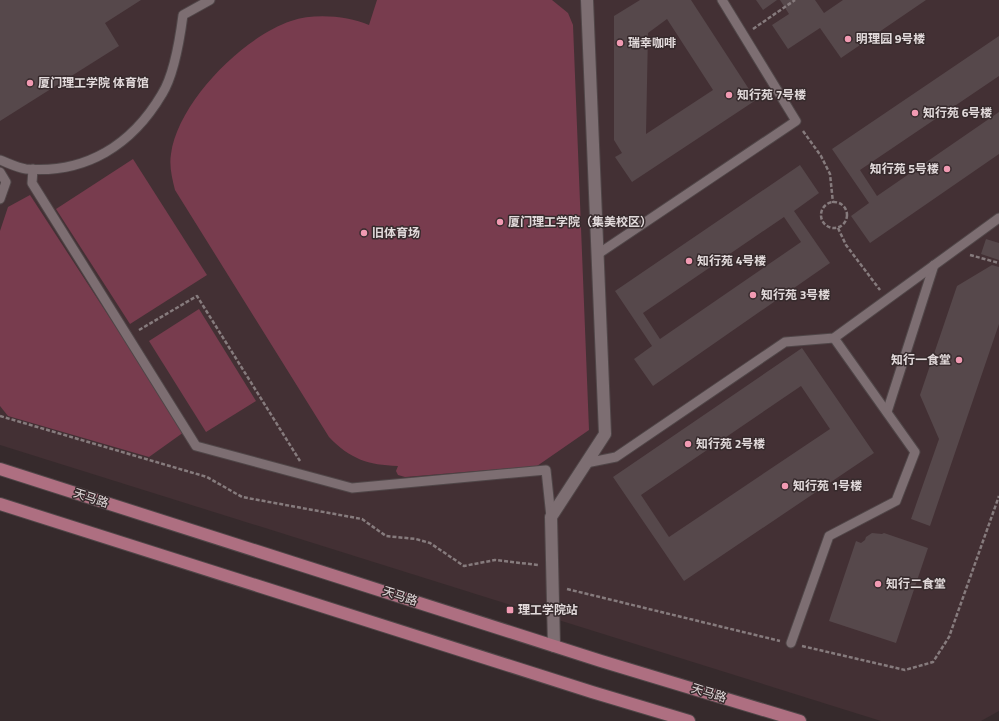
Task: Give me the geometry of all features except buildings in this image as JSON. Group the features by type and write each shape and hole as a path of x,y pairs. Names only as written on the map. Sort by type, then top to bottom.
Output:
{"main road":[{"name":"天马路","path":"0,469 554,646 800,721"},
{"path":"0,504 592,692 689,721"}],"street":[{"path":"554,646 551,517 605,434 587,0"}],"lane":[{"path":"0,160 25,169 62,167 96,159 119,146 142,122 163,94 178,49 183,15 210,0"},
{"path":"598,254 796,121 722,0"},
{"path":"34,168 32,183 196,446 352,488 546,470 551,517"},
{"path":"0,172 6,182 0,199"},
{"path":"586,463 616,457 785,342 834,338 999,218"},
{"path":"887,412 934,265"},
{"path":"792,643 829,536 896,501 915,452 834,338"}],"path":[{"path":"744,35 795,0"},
{"path":"796,121 821,156 830,174 833,203"},
{"path":"833,203 841,204 847,211 845,223 838,228 826,225 822,218 825,206 833,203"},
{"path":"838,228 846,245 887,299"},
{"path":"955,250 999,263"},
{"path":"128,337 197,296 310,476"},
{"path":"0,416 207,476 242,497 362,519 386,536 416,539 430,543 464,566 494,560 552,566"}],"shaded area":[{"name":"厦门理工学院（集美校区）","path":"0,0 999,0 999,711 981,721 881,721 0,445"},
{"name":"旧体育场","path":"377,0 552,0 568,13 573,25 589,430 537,466 405,477 398,475 396,471 398,466 369,462 352,456 344,451 329,437 175,190 170,163 176,134 199,93 234,56 253,41 272,29 291,21 320,16 351,19 369,25"},
{"path":"133,159 207,275 130,324 56,209"},
{"path":"30,195 184,432 149,457 8,416 0,406 0,231 8,207"},
{"path":"199,309 256,401 206,432 149,341"}],"place":[{"name":"明理园 9号楼","path":"848,39"},
{"name":"瑞幸咖啡","path":"620,43"},
{"name":"厦门理工学院 体育馆","path":"30,83"},
{"name":"知行苑 7号楼","path":"729,95"},
{"name":"知行苑 6号楼","path":"915,113"},
{"name":"知行苑 5号楼","path":"947,169"},
{"name":"厦门理工学院（集美校区）","path":"500,222"},
{"name":"旧体育场","path":"364,233"},
{"name":"知行苑 4号楼","path":"689,261"},
{"name":"知行苑 3号楼","path":"753,295"},
{"name":"知行一食堂","path":"959,360"},
{"name":"知行苑 2号楼","path":"688,444"},
{"name":"知行苑 1号楼","path":"785,486"},
{"name":"知行二食堂","path":"878,584"},
{"name":"理工学院站","path":"510,610"}]}
